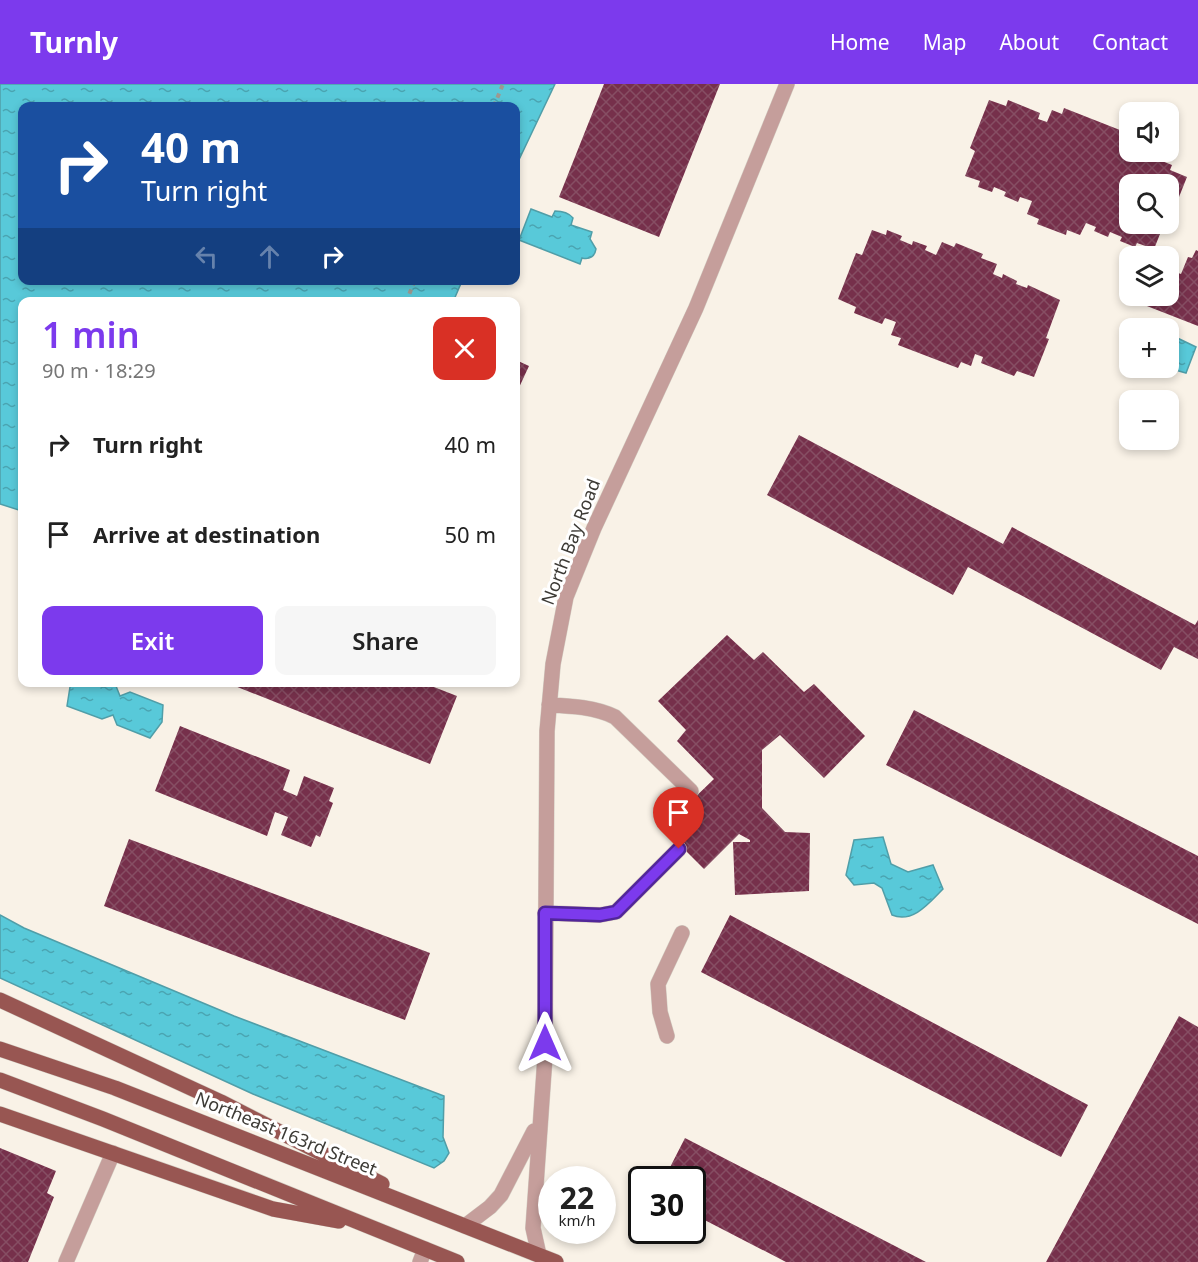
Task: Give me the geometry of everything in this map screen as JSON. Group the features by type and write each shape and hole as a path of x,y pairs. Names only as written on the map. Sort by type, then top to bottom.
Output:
{"main road":[{"path":"0,1000 221,1102 465,1226"},
{"name":"Northeast 163rd Street","path":"0,1049 115,1088 556,1262"},
{"path":"0,1080 104,1119 371,1227 422,1255 457,1262"},
{"path":"0,1114 273,1209 371,1227"}],"street":[{"name":"North Bay Road","path":"539,1255 533,1228 545,1057 547,731 553,664 566,597 594,528 696,308 787,84"},
{"path":"549,705 580,707 606,712 615,717 691,791"},
{"path":"545,913 600,915 616,912 679,849"},
{"path":"667,1036 660,1012 658,984 682,933"},
{"name":"North Bay Road","path":"465,1226 490,1207 501,1195 539,1120"},
{"path":"66,1262 113,1154"}],"path":[{"path":"496,102 503,84"}],"water":[{"path":"0,84 555,84 520,158 520,102 18,102 18,285 460,285 455,297 18,297 18,510 0,504"},
{"path":"531,209 552,217 555,211 562,212 573,218 571,225 592,232 590,239 596,249 595,254 590,258 582,258 580,264 520,240"},
{"path":"1179,339 1196,347 1186,373 1179,371"},
{"path":"70,687 116,687 120,696 130,692 163,705 162,722 150,738 117,725 113,715 102,719 67,706"},
{"path":"883,837 891,864 908,872 933,865 943,889 927,905 907,917 892,915 882,888 874,883 854,885 846,875 854,840"},
{"path":"0,915 24,928 234,1016 444,1096 443,1137 449,1153 444,1161 434,1168 253,1094 0,978"}],"building":[{"path":"604,84 720,84 659,237 559,197"},
{"path":"989,100 1006,106 1008,100 1040,113 1038,119 1047,122 1052,110 1062,114 1064,108 1119,130 1119,162 1164,162 1172,165 1170,170 1187,177 1179,197 1179,174 1119,174 1119,234 1160,234 1155,246 1137,243 1132,246 1120,241 1122,237 1110,232 1108,237 1094,231 1096,227 1086,223 1080,235 1067,230 1066,235 1037,224 1039,219 1027,214 1032,201 1020,197 1018,202 1004,196 1006,192 994,187 992,192 978,187 980,181 965,176 975,151 970,148"},
{"path":"872,230 886,235 887,230 902,236 900,240 912,245 913,241 927,246 925,250 936,255 942,242 954,247 956,243 983,254 981,258 997,264 993,274 1002,278 1003,274 1017,281 1016,284 1027,288 1028,285 1060,300 1046,338 1049,339 1034,377 1017,371 1014,376 981,363 983,357 975,354 971,366 961,362 958,368 898,345 901,338 891,335 896,322 885,318 882,324 854,313 856,307 838,299 856,253 862,255"},
{"path":"1196,250 1198,251 1198,326 1147,306 1179,306 1179,273 1181,274 1188,257 1192,258"},
{"path":"520,362 529,366 520,385"},
{"path":"799,435 1003,544 1012,527 1195,625 1198,620 1198,659 1174,647 1161,670 968,567 953,595 767,495"},
{"path":"727,635 754,660 763,652 804,692 814,684 865,736 824,778 780,735 762,750 762,808 785,832 810,833 809,891 735,895 733,842 750,842 750,840 739,834 704,869 663,828 714,779 677,741 686,730 658,701"},
{"path":"238,687 434,687 457,696 430,764"},
{"path":"914,710 1198,856 1198,924 886,765"},
{"path":"180,726 290,770 283,790 297,796 304,776 334,788 329,801 333,803 320,837 316,835 311,847 281,835 288,817 275,812 267,836 155,791"},
{"path":"129,839 430,953 405,1020 104,906"},
{"path":"730,915 1088,1105 1061,1157 701,972"},
{"path":"1179,1016 1198,1027 1198,1262 1046,1262"},
{"path":"685,1138 926,1262 786,1262 706,1221 706,1166 671,1166"},
{"path":"0,1148 56,1171 47,1193 54,1197 28,1262 0,1262"}],"route":[{"path":"545,1043 545,913 609,915 616,912 679,849"}]}
